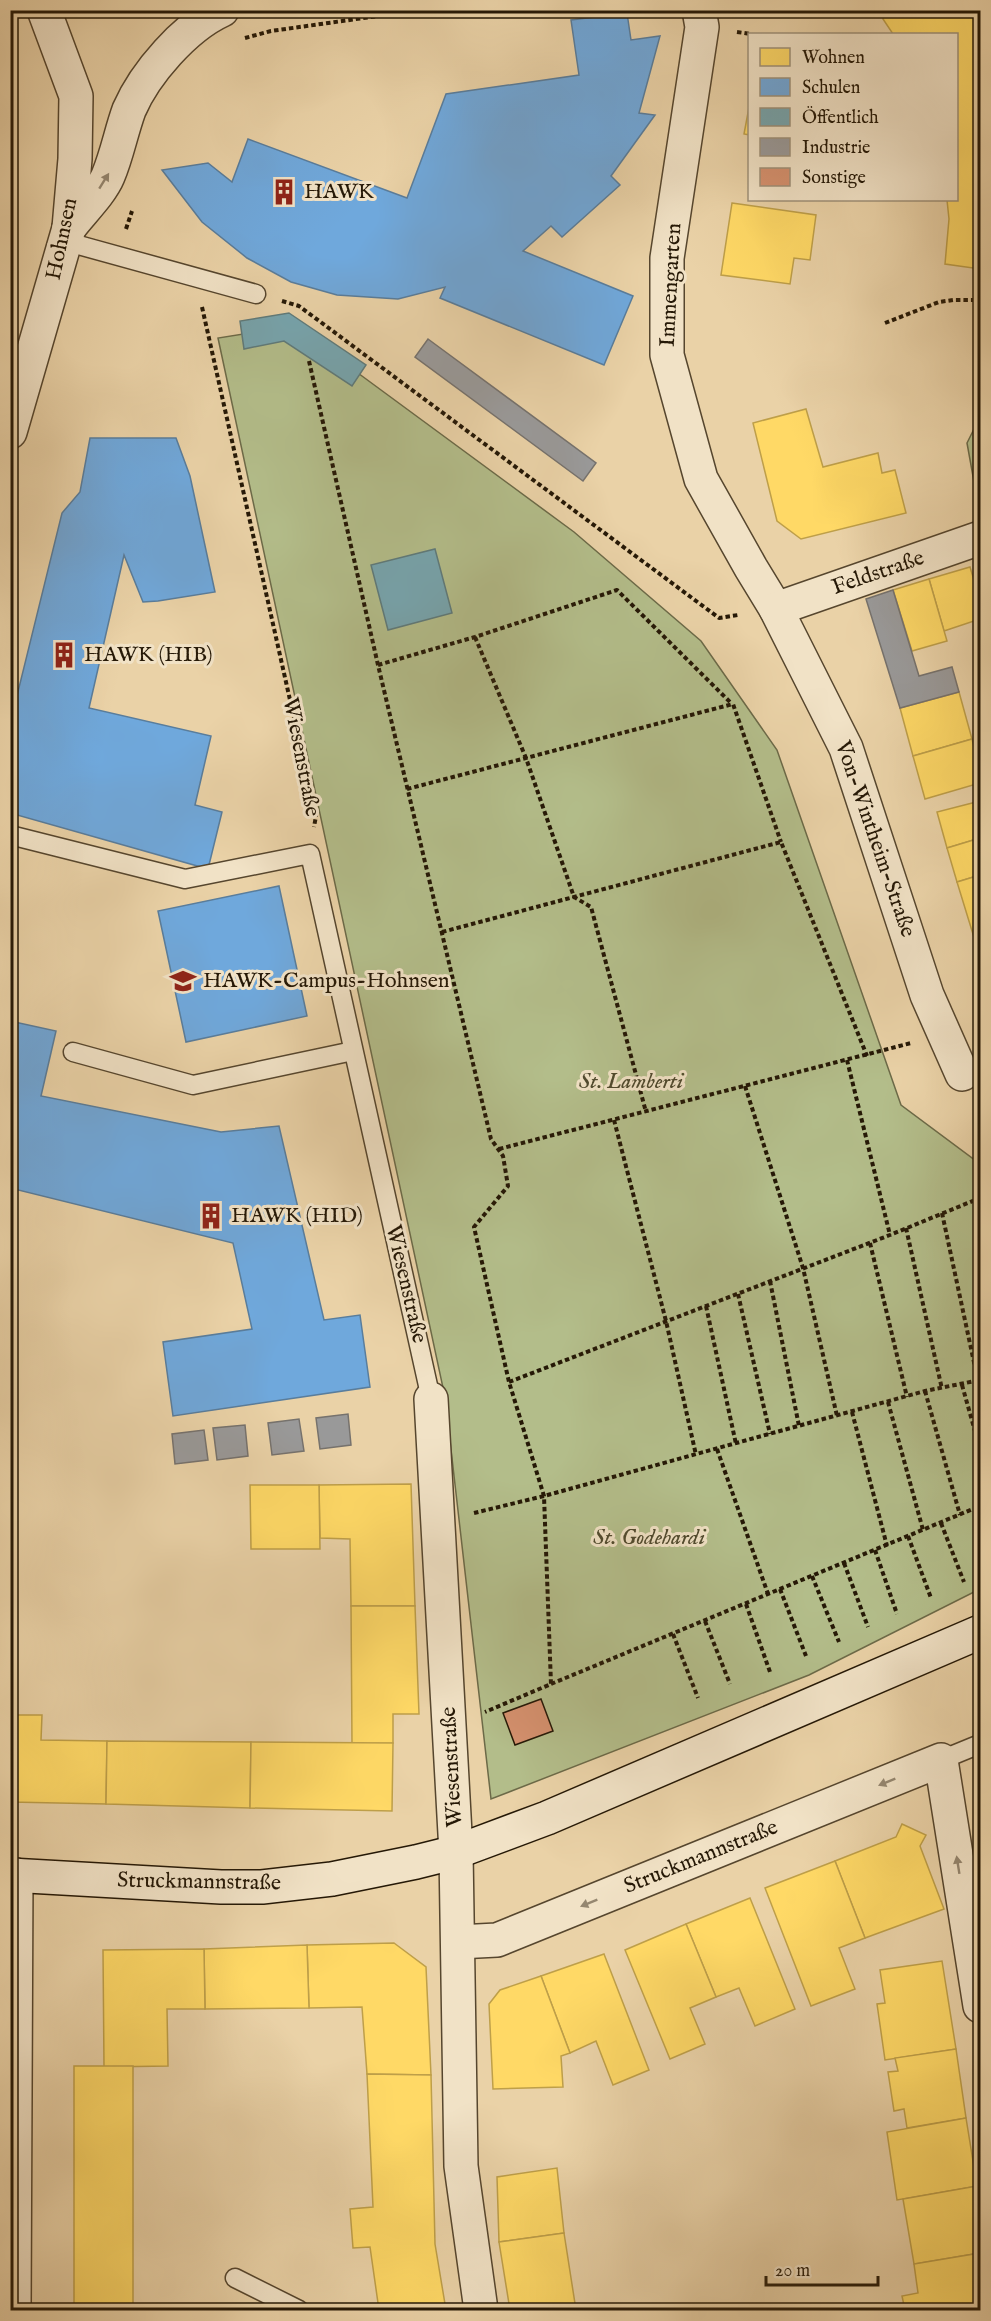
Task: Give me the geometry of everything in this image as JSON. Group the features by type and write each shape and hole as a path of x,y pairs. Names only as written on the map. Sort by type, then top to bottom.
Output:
{"street":[{"name":"Hohnsen","path":"10,432 67,235 75,159 76,96 44,10"},
{"path":"67,235 107,179 130,109 148,77 178,42 208,17 222,10"},
{"name":"Immengarten","path":"699,10 702,27 667,258 667,355 701,479 776,609"},
{"name":"Feldstraße","path":"776,609 981,538"},
{"name":"Von-Wintheim-Straße","path":"776,609 846,748 927,995 962,1074"},
{"name":"Wiesenstraße","path":"431,1399 451,1726 456,1852 461,2166 481,2310"},
{"name":"Struckmannstraße","path":"13,1875 221,1887 262,1887 332,1879 456,1852 547,1818 981,1632"},
{"path":"941,1760 981,2006"},
{"name":"Struckmannstraße","path":"458,1942 497,1940 941,1760"},
{"path":"13,1875 15,2310"}],"lane":[{"path":"67,235 195,277 256,294"},
{"path":"10,835 185,879 310,854"},
{"name":"Wiesenstraße","path":"310,854 431,1399"},
{"path":"73,1052 193,1085 353,1051"},
{"path":"941,1760 981,1743"},
{"path":"235,2278 299,2310"}],"path":[{"path":"236,41 271,31 421,10"},
{"name":"Wiesenstraße","path":"195,277 316,816 310,854"},
{"path":"256,294 299,306 719,618 776,609"},
{"path":"885,323 939,303 953,300 981,300"},
{"path":"309,362 378,666 491,1139 503,1156 508,1186 474,1227 509,1382 544,1496 551,1684"},
{"path":"378,666 617,590 733,704 781,842 867,1056"},
{"path":"475,637 526,758 574,897 591,907 646,1112"},
{"path":"407,789 733,704"},
{"path":"441,932 781,842"},
{"path":"500,1149 867,1056 944,1033"},
{"path":"847,1060 890,1235"},
{"path":"745,1086 803,1268 837,1416"},
{"path":"614,1120 666,1321 696,1455"},
{"path":"509,1382 870,1243 979,1198 981,1215"},
{"path":"438,1521 544,1496 925,1391 979,1381 942,1214"},
{"path":"906,1228 942,1389"},
{"path":"870,1243 907,1397"},
{"path":"770,1281 799,1426"},
{"path":"738,1294 770,1434"},
{"path":"706,1306 736,1444"},
{"path":"962,1385 981,1449"},
{"path":"925,1391 960,1515"},
{"path":"888,1402 923,1530"},
{"path":"852,1412 886,1546"},
{"path":"717,1449 768,1594"},
{"path":"451,1726 981,1506"},
{"path":"940,1523 964,1582"},
{"path":"908,1536 931,1598"},
{"path":"875,1550 897,1614"},
{"path":"844,1563 868,1627"},
{"path":"812,1576 839,1642"},
{"path":"780,1589 806,1656"},
{"path":"746,1604 770,1672"},
{"path":"705,1621 730,1684"},
{"path":"673,1634 698,1698"}],"green space":[{"name":"St. Lamberti","path":"294,326 574,532 701,641 777,750 901,1105 980,1164 980,1589 809,1675 491,1799 445,1397 218,338"},
{"path":"980,421 980,479 974,482 967,443"}],"building: Wohnen":[{"path":"884,10 980,10 980,269 945,264 949,219 947,201 958,201 958,33 892,33 883,19"},
{"path":"748,113 748,135 744,134"},
{"path":"732,203 816,215 810,260 794,258 790,284 721,275"},
{"path":"806,409 823,467 878,453 882,473 895,470 906,513 801,539 777,521 753,423"},
{"path":"970,567 980,600 980,619 944,631 929,579"},
{"path":"929,579 947,641 912,651 893,590"},
{"path":"959,692 972,739 913,756 900,708"},
{"path":"972,739 980,771 980,783 925,799 913,756"},
{"path":"980,801 980,838 947,848 937,812"},
{"path":"980,838 980,875 957,882 947,848"},
{"path":"980,875 980,957 957,882"},
{"path":"411,1484 415,1606 351,1606 350,1539 320,1538 319,1485"},
{"path":"250,1485 319,1485 320,1549 251,1549"},
{"path":"351,1606 415,1606 419,1714 393,1714 393,1743 352,1744"},
{"path":"10,1715 42,1715 41,1740 107,1741 106,1804 10,1802"},
{"path":"107,1741 251,1742 250,1808 106,1804"},
{"path":"251,1742 393,1743 392,1811 250,1808"},
{"path":"902,1824 926,1835 920,1846 944,1909 865,1938 835,1861 896,1837"},
{"path":"835,1861 865,1938 839,1948 855,1989 811,2006 765,1888"},
{"path":"750,1898 795,2009 755,2026 739,1988 716,1997 686,1924"},
{"path":"686,1924 716,1997 690,2008 705,2044 670,2059 625,1950"},
{"path":"394,1943 426,1967 431,2075 367,2074 362,2007 309,2008 307,1945"},
{"path":"307,1945 309,2008 205,2009 204,1949"},
{"path":"204,1949 205,2009 167,2009 168,2066 104,2067 103,1950"},
{"path":"604,1954 649,2070 613,2085 596,2041 570,2053 541,1976"},
{"path":"942,1961 956,2049 885,2060 877,2004 885,2003 880,1970"},
{"path":"541,1976 570,2053 561,2056 563,2087 493,2089 489,2004 500,1990"},
{"path":"956,2049 966,2118 907,2128 904,2109 894,2111 888,2072 898,2071 895,2058"},
{"path":"74,2066 133,2066 133,2310 74,2310"},
{"path":"367,2074 431,2075 435,2244 446,2310 379,2310 370,2247 353,2248 350,2209 373,2207"},
{"path":"966,2118 977,2186 897,2200 887,2132"},
{"path":"557,2168 564,2233 499,2242 497,2177"},
{"path":"977,2186 980,2206 980,2253 914,2264 903,2199"},
{"path":"564,2233 576,2310 510,2310 499,2242"},
{"path":"980,2253 980,2304 941,2310 905,2310 902,2296 918,2293 914,2264"},
{"path":"980,2304 980,2310 941,2310"}],"building: Schulen":[{"name":"HAWK","path":"627,13 631,40 660,36 639,113 655,115 611,176 620,185 562,237 551,226 523,251 633,296 604,365 440,298 445,287 398,299 337,295 291,282 247,258 202,222 162,170 208,163 232,182 248,139 407,198 446,94 579,75 571,20"},
{"name":"HAWK (HIB)","path":"90,438 176,438 190,476 215,592 143,602 124,555 89,708 211,736 195,805 222,812 208,869 10,813 10,724 62,513 80,492"},
{"path":"279,886 307,1016 186,1042 158,911"},
{"name":"HAWK (HID)","path":"10,1021 56,1031 41,1096 221,1132 279,1126 324,1320 360,1315 370,1387 173,1416 163,1342 252,1329 233,1243 10,1188"}],"building: Öffentlich":[{"path":"289,313 366,365 352,386 284,341 244,349 240,321"},
{"path":"435,549 452,613 388,630 371,565"}],"building: Industrie":[{"path":"428,339 596,463 583,481 415,357"},
{"path":"893,590 919,676 952,667 959,692 900,708 866,599"},
{"path":"348,1414 351,1445 320,1449 316,1418"},
{"path":"299,1419 304,1451 272,1455 268,1423"},
{"path":"245,1425 248,1456 217,1460 213,1428"},
{"path":"204,1430 208,1460 175,1464 172,1434"}],"building: Sonstige":[{"path":"541,1699 553,1731 515,1745 503,1713"}],"place":[{"name":"HAWK","path":"284,192"},
{"name":"HAWK (HIB)","path":"64,655"},
{"name":"HAWK-Campus-Hohnsen","path":"183,981"},
{"name":"HAWK (HID)","path":"211,1216"}],"park label":[{"name":"St. Godehardi","path":"649,1538"}]}
